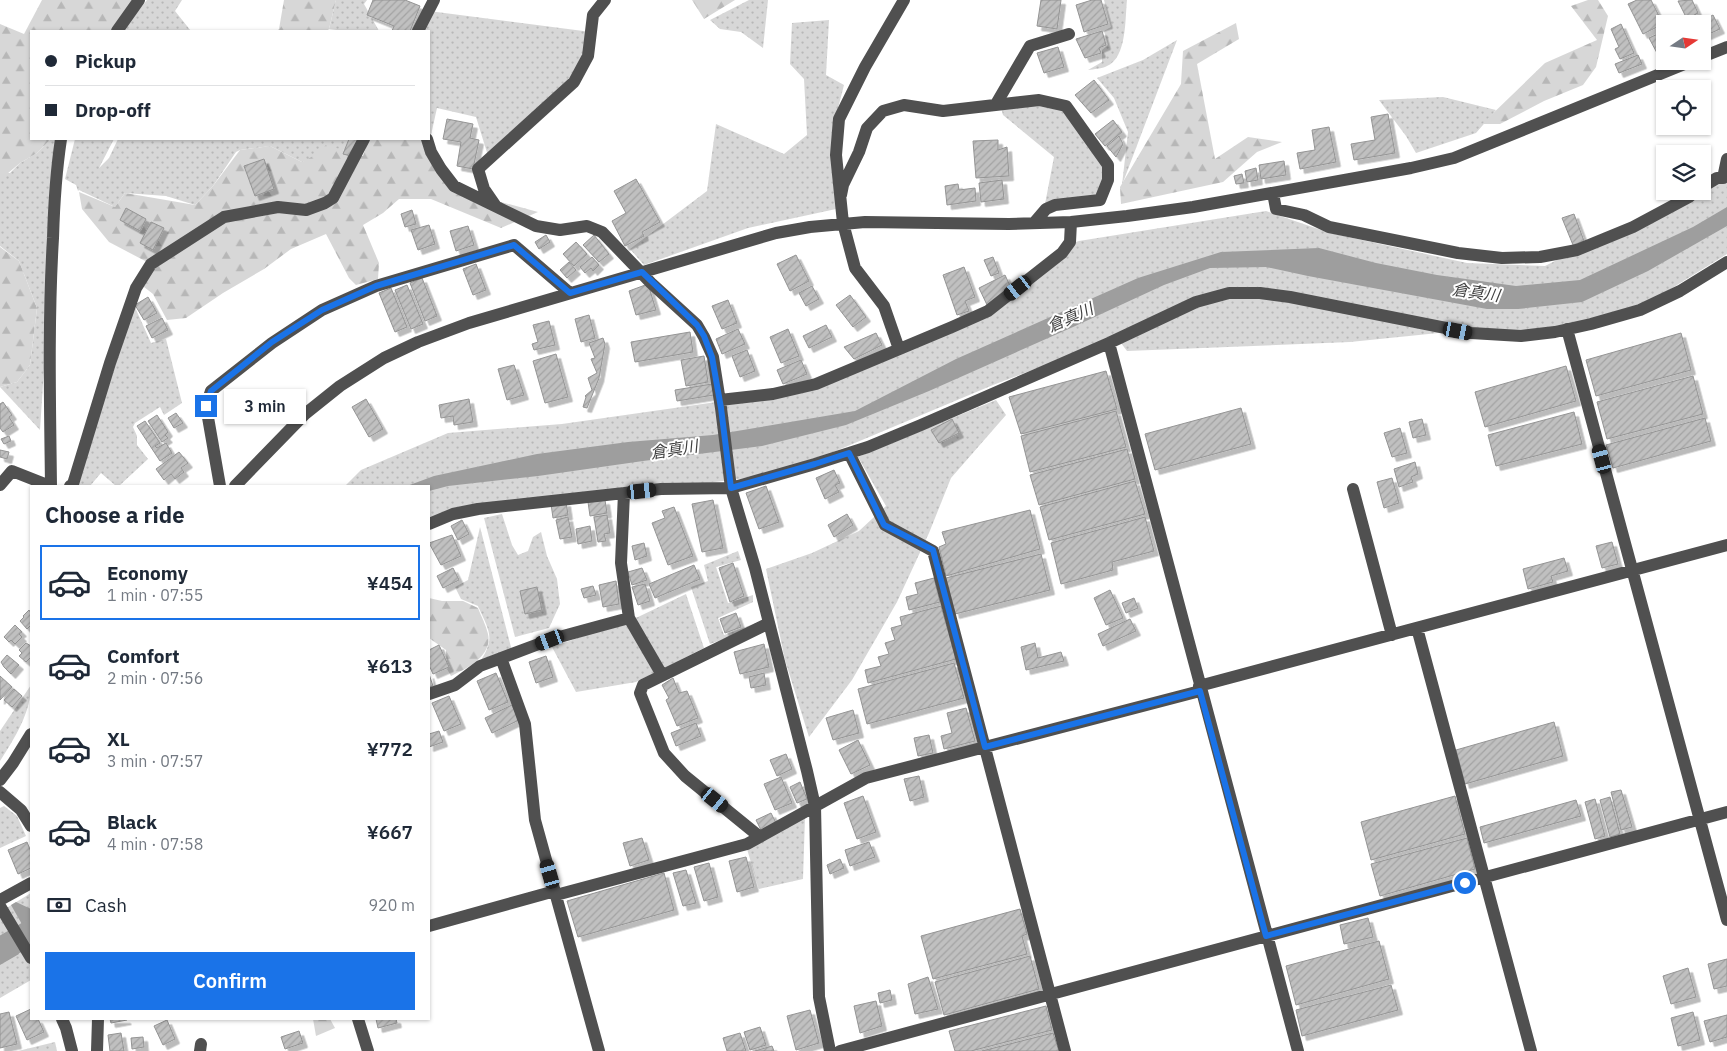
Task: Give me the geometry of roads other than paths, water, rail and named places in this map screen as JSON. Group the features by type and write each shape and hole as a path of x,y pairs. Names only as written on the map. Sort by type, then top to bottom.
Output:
{"street":[{"path":"118,30 139,0"},
{"path":"419,30 434,0"},
{"path":"496,206 484,189 478,169 574,82 588,56 593,15 605,0"},
{"path":"899,349 884,306 855,268 842,223 836,155 839,119 865,67 904,0"},
{"path":"996,104 1030,46 1069,34"},
{"path":"1711,53 1727,47"},
{"path":"237,485 305,414 340,386 384,358 418,342 468,323 776,233 842,223 1070,222 1183,209 1411,168 1454,158 1670,70"},
{"path":"841,195 843,185 859,152 867,128 883,111 904,105 942,111 1039,100 1066,106 1108,165 1108,180 1100,200 1055,205 1046,209 1034,223"},
{"path":"51,485 49,365 51,269 57,165 62,140"},
{"path":"72,485 136,288 151,264 224,217 278,207 306,210 325,203 333,198 363,140"},
{"path":"428,140 431,152 454,186 536,226 560,230 587,226 602,232 697,325 704,336 712,357 721,404 731,488 755,568 815,806 819,997 830,1051"},
{"path":"1711,182 1717,178 1723,178 1727,159"},
{"path":"1273,193 1276,208 1304,215 1329,227 1458,254 1502,258 1540,257 1577,250 1633,227 1683,200"},
{"path":"721,404 816,384 988,311 1062,253 1070,242 1070,222"},
{"path":"220,485 206,406 211,391 272,342 322,310 376,286 514,245 570,293"},
{"path":"430,524 453,514 478,509 661,489 731,488 815,464 921,425 1109,343 1196,302 1229,293 1260,293 1290,297 1471,333 1521,336 1591,324 1640,310 1680,291 1727,262"},
{"path":"1567,329 1727,920"},
{"path":"1109,343 1298,1051"},
{"path":"849,453 884,525 933,550 1065,1051"},
{"path":"0,485 12,471 48,485"},
{"path":"1353,489 1392,635"},
{"path":"624,493 621,563 629,618 662,674"},
{"path":"430,926 747,844 866,778 1727,545"},
{"path":"430,694 455,685 480,666 501,658 552,639 629,618"},
{"path":"760,836 685,776 664,753 640,693 643,685 662,674 769,623"},
{"path":"1417,628 1531,1051"},
{"path":"501,658 525,724 535,820 599,1051"},
{"path":"0,780 30,736"},
{"path":"0,792 21,810 30,824"},
{"path":"840,1051 1727,812"},
{"path":"30,884 1,906 30,956"},
{"path":"62,1020 72,1051"},
{"path":"97,1051 98,1020"},
{"path":"358,1020 368,1051"}],"water":[{"path":"1727,207 1727,226 1648,271 1582,302 1518,309 1487,309 1266,267 1210,268 1164,285 929,391 846,425 762,446 448,486 430,491 430,485 410,485 434,476 537,454 628,442 713,435 855,411 956,359 1138,278 1221,252 1319,248 1376,263 1437,275 1516,286 1580,280 1693,227"},
{"path":"16,902 30,909 30,938 11,905"},
{"path":"9,938 19,954 0,965 0,944"}],"waterway":[{"name":"倉真川","path":"0,950 30,933"}]}
